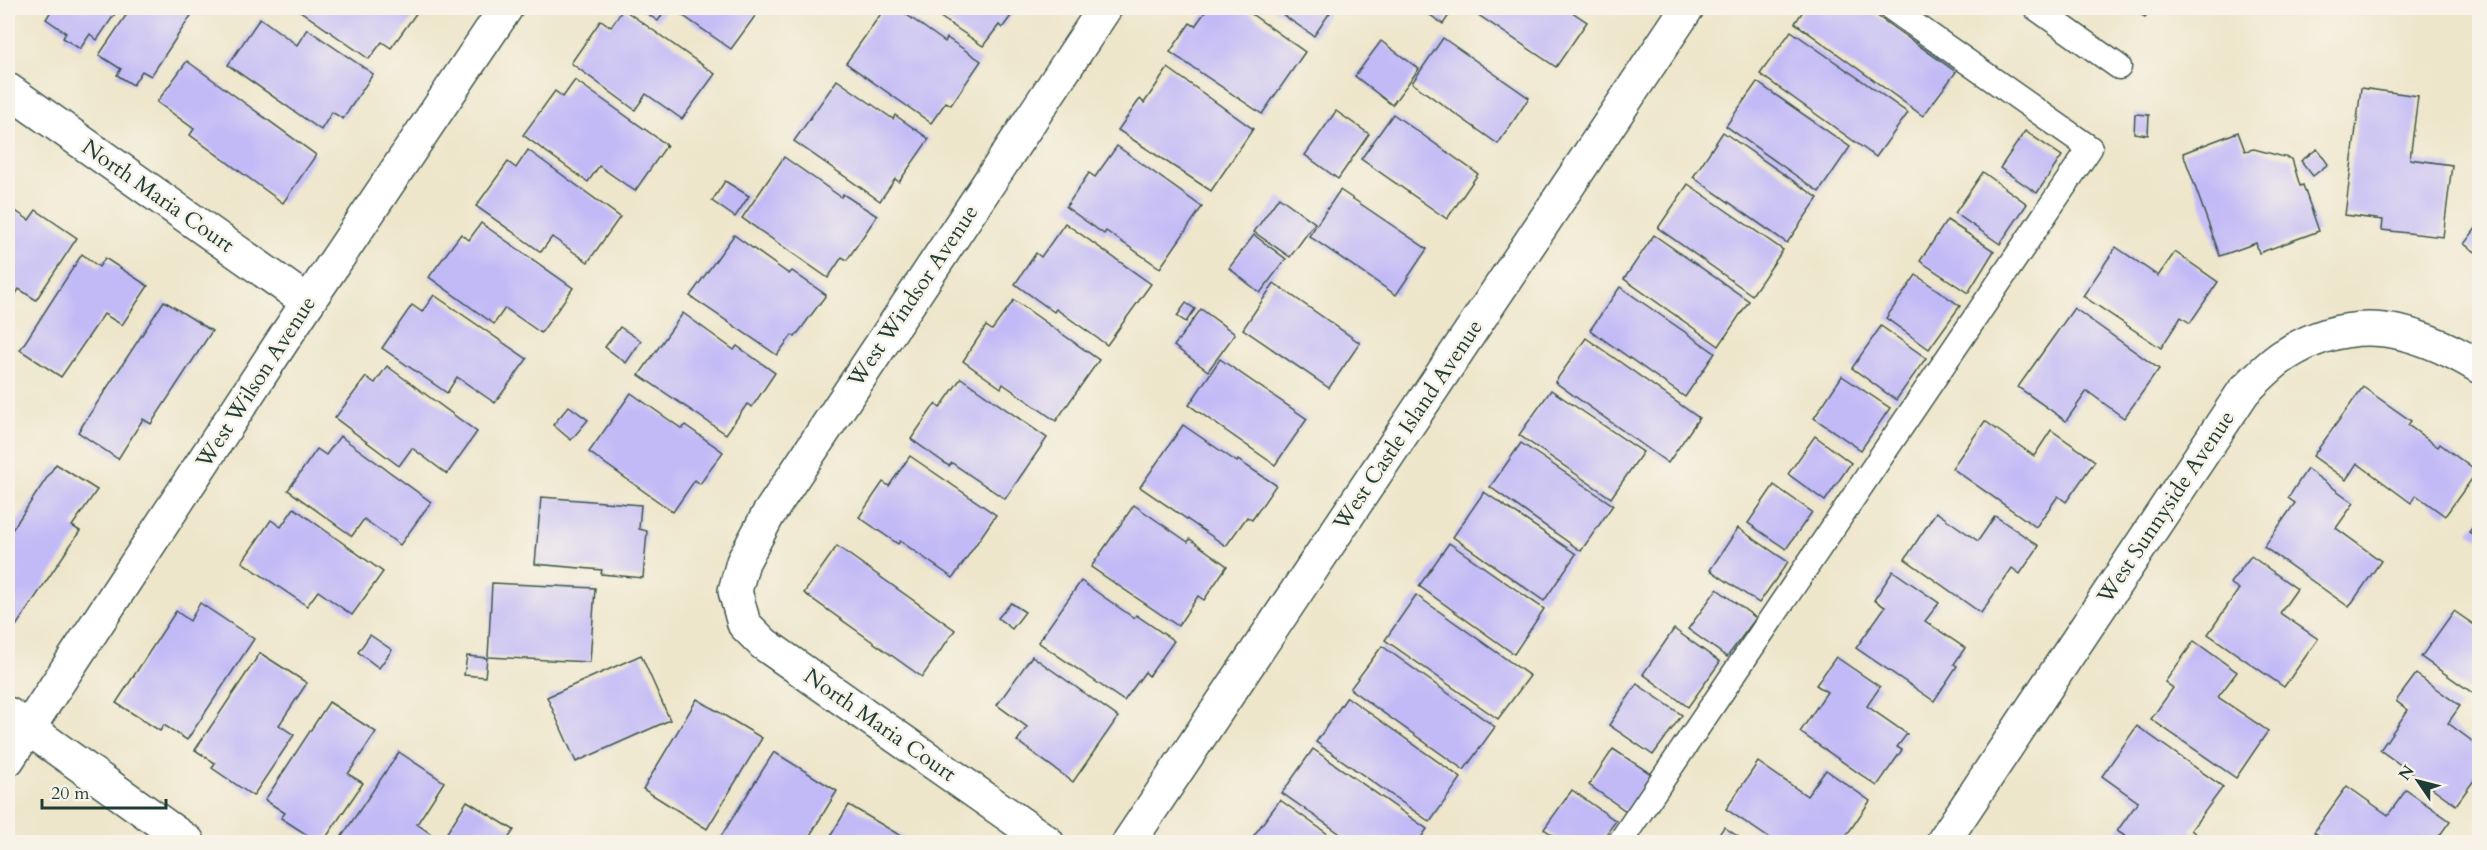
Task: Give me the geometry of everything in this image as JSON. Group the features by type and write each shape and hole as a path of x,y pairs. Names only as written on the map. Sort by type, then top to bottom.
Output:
{"street":[{"name":"West Wilson Avenue","path":"8,759 18,721 308,302 506,8"},
{"name":"West Windsor Avenue","path":"735,591 743,562 768,515 1106,8"},
{"name":"West Castle Island Avenue","path":"1129,843 1687,8"},
{"name":"North Maria Court","path":"8,90 308,302"},
{"name":"West Sunnyside Avenue","path":"1943,843 2244,391 2284,355 2323,335 2365,328 2411,333 2480,366"},
{"name":"North Maria Court","path":"735,591 744,624 764,644 1047,843"},
{"path":"18,721 188,843"}],"lane":[{"path":"1620,843 2090,148 1891,8"},
{"path":"2036,8 2119,67"}],"building":[{"path":"53,8 119,8 97,40 90,34 80,49 63,38 66,33 46,19"},
{"path":"131,8 196,8 151,76 142,71 133,85 117,75 121,69 99,55"},
{"path":"296,8 420,8 391,48 382,42 369,59"},
{"path":"639,8 667,8 658,21"},
{"path":"672,8 761,8 731,49"},
{"path":"885,8 897,8 945,42 947,38 981,61 951,105 946,102 931,123 846,63"},
{"path":"927,8 1017,8 1002,28 999,25 983,46"},
{"path":"1208,8 1243,8 1305,52 1262,114 1170,52 1190,23 1195,26"},
{"path":"1273,8 1333,8 1314,36"},
{"path":"1420,8 1454,8 1443,24"},
{"path":"1468,8 1566,8 1587,22 1556,67"},
{"path":"1805,8 1866,8 1956,72 1923,116 1795,23"},
{"path":"2130,8 2151,8 2145,17"},
{"path":"623,9 715,74 682,119 646,94 635,110 571,63 601,20 611,27"},
{"path":"260,18 297,45 307,29 373,74 343,119 332,112 321,130 228,65"},
{"path":"1791,31 1908,113 1876,157 1760,74"},
{"path":"1443,38 1529,98 1498,144 1412,83"},
{"path":"1381,41 1419,69 1392,105 1355,76"},
{"path":"187,61 316,155 283,203 190,135 194,129 157,102"},
{"path":"1168,68 1253,129 1211,191 1118,130 1140,99 1144,103"},
{"path":"575,80 667,145 635,191 599,166 588,182 523,135 555,91 563,97"},
{"path":"837,80 893,119 895,115 929,139 899,182 895,179 880,201 794,141"},
{"path":"1757,82 1850,147 1819,192 1726,126"},
{"path":"2361,88 2418,96 2410,159 2452,165 2443,237 2382,230 2383,220 2345,215"},
{"path":"1336,111 1369,134 1338,179 1305,155"},
{"path":"1393,114 1478,174 1447,219 1361,159"},
{"path":"2135,114 2149,115 2148,135 2134,133"},
{"path":"2025,131 2062,156 2037,193 2000,168"},
{"path":"1723,132 1818,198 1787,243 1693,177"},
{"path":"2238,132 2245,151 2254,149 2292,159 2300,186 2303,185 2319,231 2259,253 2256,243 2220,256 2183,153"},
{"path":"1117,146 1202,207 1160,268 1106,231 1104,234 1066,207 1089,173 1095,177"},
{"path":"2317,149 2328,164 2313,176 2301,161"},
{"path":"528,150 620,217 588,262 552,237 541,252 476,206 508,162 516,168"},
{"path":"784,157 841,197 843,194 877,216 847,260 842,257 828,278 742,218"},
{"path":"1983,172 2027,204 2000,244 1955,213"},
{"path":"725,181 749,196 735,217 712,201"},
{"path":"1688,184 1783,250 1752,295 1658,228"},
{"path":"1340,190 1427,249 1396,295 1309,236"},
{"path":"1279,197 1315,223 1290,257 1254,232"},
{"path":"11,208 29,220 36,210 77,238 36,300 19,289 8,306 8,213"},
{"path":"1947,220 1994,251 1968,293 1920,261"},
{"path":"481,223 573,288 541,333 505,308 494,324 429,277 461,234 469,240"},
{"path":"1065,223 1151,284 1107,345 1056,309 1054,312 1015,284 1036,253 1041,257"},
{"path":"2480,223 2480,255 2464,244"},
{"path":"734,235 789,274 792,271 826,295 795,337 792,335 777,355 690,296"},
{"path":"1254,235 1286,259 1260,293 1229,268"},
{"path":"1654,235 1749,301 1719,346 1624,279"},
{"path":"2116,247 2158,276 2175,252 2218,282 2190,323 2181,317 2161,348 2083,296"},
{"path":"82,254 99,267 105,258 148,286 122,325 104,314 61,377 20,350"},
{"path":"1916,275 1960,306 1929,349 1886,318"},
{"path":"1274,283 1360,343 1329,388 1243,329"},
{"path":"1620,287 1715,353 1685,397 1590,330"},
{"path":"434,295 527,359 495,403 457,377 447,393 382,348 412,305 422,312"},
{"path":"1014,300 1099,360 1056,421 1003,384 1001,388 963,361 986,326 992,330"},
{"path":"164,301 212,331 151,424 143,419 118,459 78,432"},
{"path":"1186,303 1195,309 1186,322 1177,316"},
{"path":"2074,308 2159,369 2124,418 2087,391 2066,421 2018,387"},
{"path":"1201,309 1235,334 1208,371 1174,346"},
{"path":"683,313 734,350 737,346 775,373 752,407 747,404 726,434 639,375"},
{"path":"1881,326 1926,358 1896,400 1852,368"},
{"path":"620,327 641,341 626,363 605,347"},
{"path":"1586,338 1699,418 1668,463 1555,382"},
{"path":"1220,359 1307,419 1275,465 1189,405"},
{"path":"387,366 477,432 447,474 412,448 399,466 335,418 366,377 375,383"},
{"path":"1842,376 1890,408 1861,450 1814,418"},
{"path":"961,378 1047,438 1005,499 952,463 949,466 911,439 935,404 940,408"},
{"path":"2363,387 2411,421 2408,425 2438,447 2440,444 2477,472 2445,516 2416,495 2411,503 2357,463 2346,480 2313,456"},
{"path":"1551,390 1643,452 1611,498 1519,435"},
{"path":"631,393 682,429 685,425 723,452 700,484 695,480 673,512 589,452"},
{"path":"569,406 588,420 571,440 553,425"},
{"path":"1985,421 2034,456 2051,430 2095,461 2066,502 2058,496 2036,527 1952,468"},
{"path":"1183,425 1237,462 1238,460 1276,485 1252,520 1247,517 1226,546 1140,487"},
{"path":"340,436 431,502 400,545 364,519 352,536 288,490 317,449 326,455"},
{"path":"1815,436 1851,463 1825,501 1788,474"},
{"path":"1521,443 1613,505 1581,551 1490,487"},
{"path":"910,456 996,515 953,578 900,541 898,544 859,517 883,482 889,486"},
{"path":"56,464 97,490 72,526 80,531 16,626 8,620 8,536"},
{"path":"2307,469 2354,503 2336,528 2381,561 2349,607 2264,547 2295,503 2288,498"},
{"path":"1774,485 1812,512 1786,549 1748,523"},
{"path":"1484,492 1576,554 1544,601 1453,537"},
{"path":"541,497 641,505 639,529 647,531 643,578 601,574 602,570 535,564"},
{"path":"1134,505 1188,542 1190,539 1227,566 1204,600 1198,596 1178,626 1091,567"},
{"path":"294,508 383,572 352,615 318,591 307,606 242,562 271,520 281,527"},
{"path":"1936,512 1978,541 1995,516 2039,546 2020,574 2012,568 1981,613 1905,559"},
{"path":"2480,518 2480,539 2469,532"},
{"path":"1738,528 1788,562 1759,603 1710,570"},
{"path":"1449,543 1544,609 1514,654 1419,586"},
{"path":"837,546 955,630 922,677 804,593"},
{"path":"2251,556 2297,589 2280,613 2318,639 2284,687 2208,634 2239,589 2230,583"},
{"path":"1893,571 1939,603 1925,621 1965,648 1954,664 1957,666 1934,701 1856,648 1885,607 1874,600"},
{"path":"1081,581 1134,618 1136,615 1174,641 1149,676 1145,672 1124,701 1038,642"},
{"path":"492,583 595,588 590,662 488,657"},
{"path":"1717,589 1756,618 1727,657 1688,629"},
{"path":"1416,595 1530,676 1498,719 1385,640"},
{"path":"200,603 254,639 187,740 164,725 160,731 116,703 176,611 190,621"},
{"path":"1011,603 1025,612 1012,629 998,618"},
{"path":"2454,611 2480,629 2480,698 2421,657"},
{"path":"1674,629 1720,662 1688,707 1643,674"},
{"path":"370,635 392,650 379,668 358,652"},
{"path":"2194,641 2237,672 2218,697 2268,731 2236,778 2151,719 2173,688 2165,682"},
{"path":"1382,646 1495,727 1464,770 1350,689"},
{"path":"260,653 307,683 279,725 294,735 253,796 212,768 215,763 195,750"},
{"path":"641,655 670,720 576,762 547,697"},
{"path":"467,656 487,658 485,677 464,675"},
{"path":"1032,656 1118,717 1073,782 1017,741 1027,727 997,705"},
{"path":"1836,657 1880,687 1867,706 1907,734 1897,747 1902,750 1877,786 1800,732 1827,692 1816,685"},
{"path":"2416,674 2460,706 2448,723 2480,747 2480,763 2477,767 2480,772 2456,805 2380,750 2408,710 2396,701"},
{"path":"1637,684 1682,715 1653,755 1609,725"},
{"path":"1347,697 1461,778 1430,822 1316,742"},
{"path":"697,699 762,738 707,829 643,789"},
{"path":"329,702 376,732 348,774 363,783 323,842 318,842 281,818 285,813 265,800"},
{"path":"2137,726 2223,787 2191,830 2207,842 2134,842 2117,831 2138,802 2102,776"},
{"path":"1313,749 1427,829 1418,842 1352,842 1282,793"},
{"path":"1613,749 1651,774 1626,811 1589,785"},
{"path":"399,752 444,782 417,824 431,834 425,842 338,842"},
{"path":"774,752 837,791 806,842 718,841"},
{"path":"1758,762 1807,796 1826,770 1870,801 1842,842 1832,836 1827,842 1775,842 1726,809"},
{"path":"2347,786 2388,815 2406,790 2450,821 2435,842 2329,842 2314,832"},
{"path":"1572,790 1616,821 1600,842 1563,842 1544,829"},
{"path":"1280,800 1339,842 1249,842"},
{"path":"467,801 514,830 506,842 441,842"},
{"path":"849,805 911,842 827,842"},
{"path":"1724,827 1746,842 1714,842"}]}
